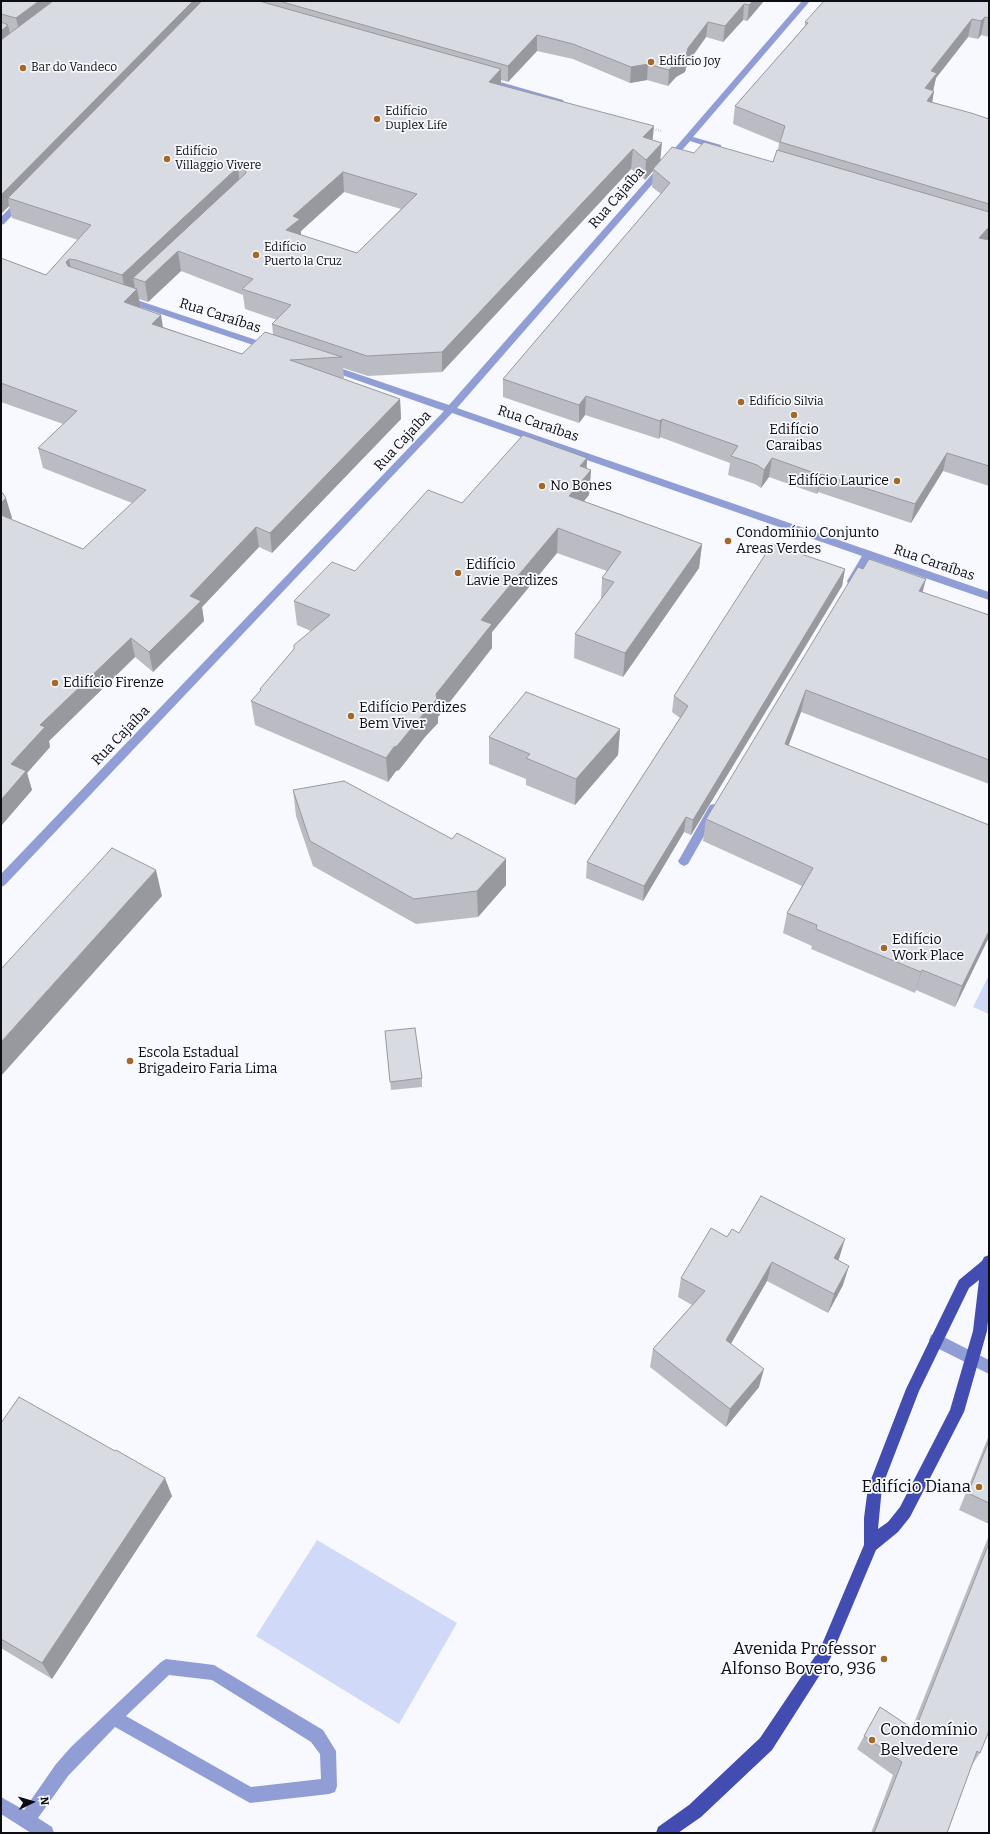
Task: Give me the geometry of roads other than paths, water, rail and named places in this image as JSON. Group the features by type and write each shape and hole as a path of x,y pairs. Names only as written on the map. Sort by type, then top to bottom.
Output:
{"main road":[{"path":"664,1833 695,1811 766,1744 825,1654 871,1545 871,1518 875,1487 913,1389 964,1284 988,1263"},
{"path":"871,1545 893,1527 905,1512 957,1412 974,1359 980,1331 988,1263"}],"street":[{"name":"Rua Cajaíba","path":"1,882 388,479 452,409 806,1"},
{"path":"480,79 572,105"},
{"path":"687,138 728,150"},
{"path":"2,220 26,196"},
{"name":"Rua Caraíbas","path":"113,295 131,297 275,349"},
{"name":"Rua Caraíbas","path":"320,364 989,596"},
{"path":"848,588 868,554"},
{"path":"684,860 720,798"},
{"path":"936,1340 989,1367"},
{"path":"26,1821 62,1770 77,1753 166,1666 214,1673 317,1736 328,1751 329,1786 250,1795 114,1718"},
{"path":"1,1805 46,1833"}],"place":[{"name":"Edifício Joy","path":"651,62"},
{"name":"Bar do Vandeco","path":"23,68"},
{"name":"Edifício Duplex Life","path":"377,119"},
{"name":"Edifício Villaggio Vivere","path":"167,159"},
{"name":"Edifício Puerto la Cruz","path":"256,255"},
{"name":"Edifício Silvia","path":"741,402"},
{"name":"Edifício Caraibas","path":"794,415"},
{"name":"Edifício Laurice","path":"897,481"},
{"name":"No Bones","path":"542,486"},
{"name":"Condomínio Conjunto Areas Verdes","path":"728,541"},
{"name":"Edifício Lavie Perdizes","path":"458,573"},
{"name":"Edifício Firenze","path":"55,683"},
{"name":"Edifício Perdizes Bem Viver","path":"351,716"},
{"name":"Edifício Work Place","path":"884,948"},
{"name":"Escola Estadual Brigadeiro Faria Lima","path":"130,1061"},
{"name":"Edifício Diana","path":"979,1487"},
{"name":"Avenida Professor Alfonso Bovero, 936","path":"884,1659"},
{"name":"Condomínio Belvedere","path":"872,1740"}]}
